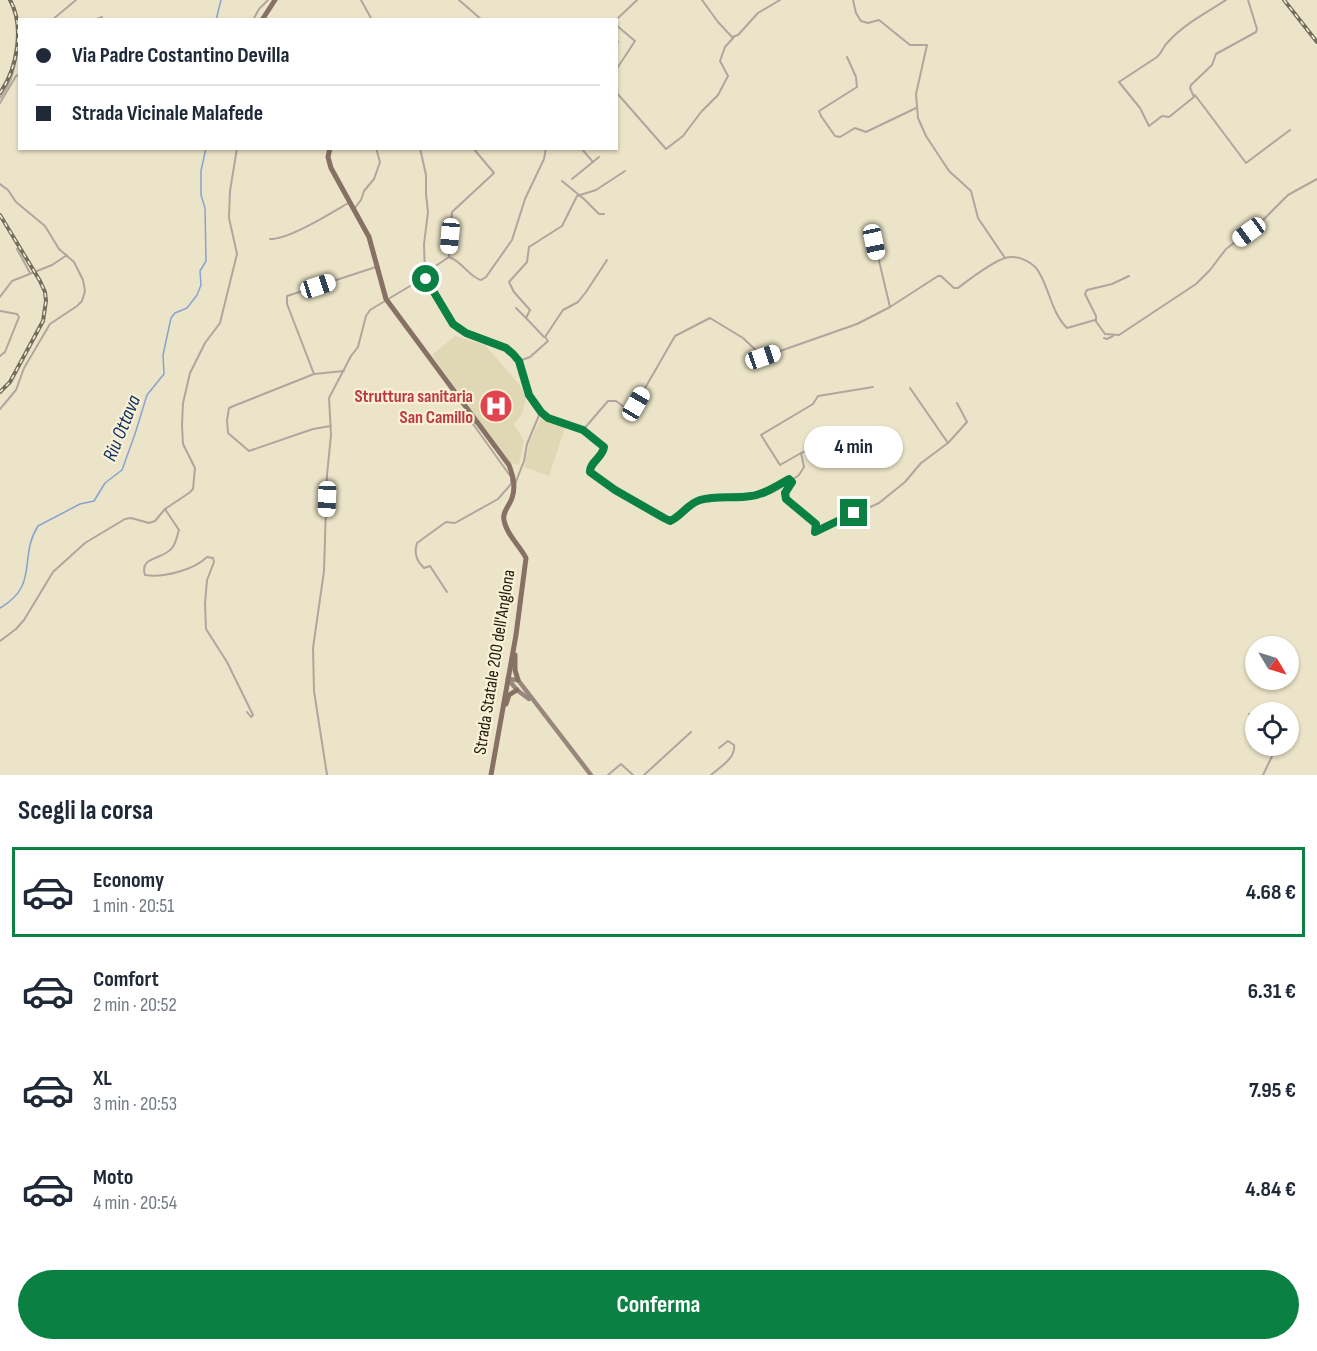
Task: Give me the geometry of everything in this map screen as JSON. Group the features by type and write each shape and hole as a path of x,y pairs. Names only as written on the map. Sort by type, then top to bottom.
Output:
{"main road":[{"path":"263,18 275,0"},
{"path":"330,150 328,157 331,168 369,237 386,299 509,465 514,486"},
{"name":"Strada Statale 200 dell'Anglona","path":"491,775 516,635 526,558 506,528 504,520 504,515 513,497 514,486"},
{"path":"516,635 515,670 518,680"},
{"path":"501,720 509,695 517,690"}],"street":[{"path":"54,18 76,0"},
{"path":"254,18 258,9 268,0"},
{"path":"361,0 371,18"},
{"path":"459,0 480,18"},
{"path":"618,18 637,0"},
{"path":"702,0 718,22 734,37"},
{"path":"618,94 666,149 683,136 700,112 718,95 728,76 720,61 725,47 758,13 780,0"},
{"path":"853,0 856,13 861,21 868,23 879,20 910,45 927,45 918,83 916,108 926,136 949,171 971,191 978,218 1005,258"},
{"path":"1195,95 1169,117 1162,117 1149,126 1140,108 1119,82 1157,57 1163,52 1166,43 1203,13 1226,0"},
{"path":"1248,0 1256,32 1216,54 1212,65 1190,88 1246,163 1290,130"},
{"path":"618,27 635,40 618,67"},
{"path":"0,98 11,80 18,43"},
{"path":"847,57 856,78 857,87 819,112 835,136 840,137 855,128 866,132 916,108"},
{"path":"0,103 18,75"},
{"path":"0,641 24,620 53,572 85,543 124,519 131,518 149,523 155,521 165,509 193,489 195,468 183,444 183,403 190,373 205,343 220,323 237,254 229,218 230,191 237,150"},
{"path":"354,209 374,179 380,162 377,150"},
{"path":"420,150 426,175 428,212 424,244 425,277 453,324 466,333 506,348 519,361 529,395 541,412 548,418 583,430 604,447 603,454 590,467 590,472 615,490 670,521 675,519 687,506 698,500 713,497 753,496 789,479 792,480"},
{"path":"327,775 314,691 313,648 324,571 331,426 329,398 358,347 366,316 386,299 425,277 431,269 448,256 452,212 494,173 475,150"},
{"path":"448,256 467,269 476,279 481,280 486,277 512,240 525,200 544,159 546,150"},
{"path":"583,150 593,162"},
{"path":"572,179 599,157"},
{"path":"526,318 530,310 514,292 509,282 529,259 529,247 562,226 572,203 580,195 596,190 625,171"},
{"path":"1104,338 1119,335 1196,284 1226,249 1260,223 1288,195 1317,179"},
{"path":"562,181 599,214 604,214"},
{"path":"0,184 8,190 16,202 45,226 59,249 76,266 83,280 85,291 82,301 50,324 24,368 16,390 0,409"},
{"path":"270,239 291,234 350,202"},
{"path":"871,227 890,308"},
{"path":"17,249 30,273"},
{"path":"0,297 12,281 52,265 67,255"},
{"path":"583,430 608,401 616,401 628,410 633,409 675,336 710,318 743,338 763,357 857,324 890,308 938,276 954,288 958,288 1005,258 1010,258 1033,263 1040,273 1056,314 1067,328 1091,320 1096,321"},
{"path":"544,337 563,310 573,306 586,292 607,260"},
{"path":"314,375 287,304 287,296 376,267"},
{"path":"1113,336 1102,332 1085,294 1087,290 1112,284 1129,276"},
{"path":"379,304 384,291"},
{"path":"379,304 386,302 390,305"},
{"path":"516,308 548,341 530,357 519,361"},
{"path":"0,311 17,314 19,317 5,352 0,356"},
{"path":"331,426 313,429 249,451 228,433 227,420 229,408 314,375 344,371"},
{"path":"852,443 845,442 834,447 823,445 801,453 780,465 760,435 813,404 822,395 853,392 873,387"},
{"path":"910,388 948,443"},
{"path":"801,453 804,467 800,474 792,480 785,493 786,499 816,524 814,530 816,532 879,502 906,482 921,463 948,443 967,422 957,403"},
{"path":"514,486 524,461 527,444 541,412"},
{"path":"447,592 430,566 424,568 420,564 414,552 417,543 446,522 455,523 498,499 511,484 511,477 473,424 476,421"},
{"path":"165,509 179,530 171,549 161,557 145,563 143,570 145,575 149,576 184,571 207,557 213,558 214,562 207,580 204,622 253,715 251,717 246,712"},
{"path":"507,679 518,680 591,775"},
{"path":"507,679 517,690 532,700"},
{"path":"644,775 691,732"},
{"path":"711,775 733,755 735,749 734,745 728,741 719,748"},
{"path":"1263,775 1272,756"},
{"path":"608,775 621,764 633,775"}],"shaded area":[{"name":"Struttura sanitaria San Camillo","path":"455,336 485,345 519,384 526,397 522,414 514,424 524,441 519,465 510,463 432,355"},
{"path":"542,416 565,428 549,476 524,467 529,443"}],"waterway":[{"name":"Riu Ottava","path":"216,18 221,0"},
{"name":"Riu Ottava","path":"0,608 20,590 32,537 38,526 80,504 94,501 105,483 122,470 147,395 164,374 163,355 171,318 175,313 187,308 201,285 200,271 206,261 205,208 201,195 201,171 206,150"}],"railway":[{"path":"0,93 11,72 17,48 17,23 10,0"},
{"path":"1284,0 1317,42"},
{"path":"0,215 40,281 46,301 43,321 10,382 0,392"}],"place":[{"name":"Struttura sanitaria San Camillo","path":"496,406"}],"route":[{"path":"426,279 453,324 466,333 506,348 513,354 519,361 529,395 541,412 548,418 583,430 604,447 603,454 590,467 590,472 615,490 664,518 670,521 675,519 687,506 698,500 713,497 753,496 789,479 792,482 785,493 786,499 816,524 815,532 854,513"}]}
